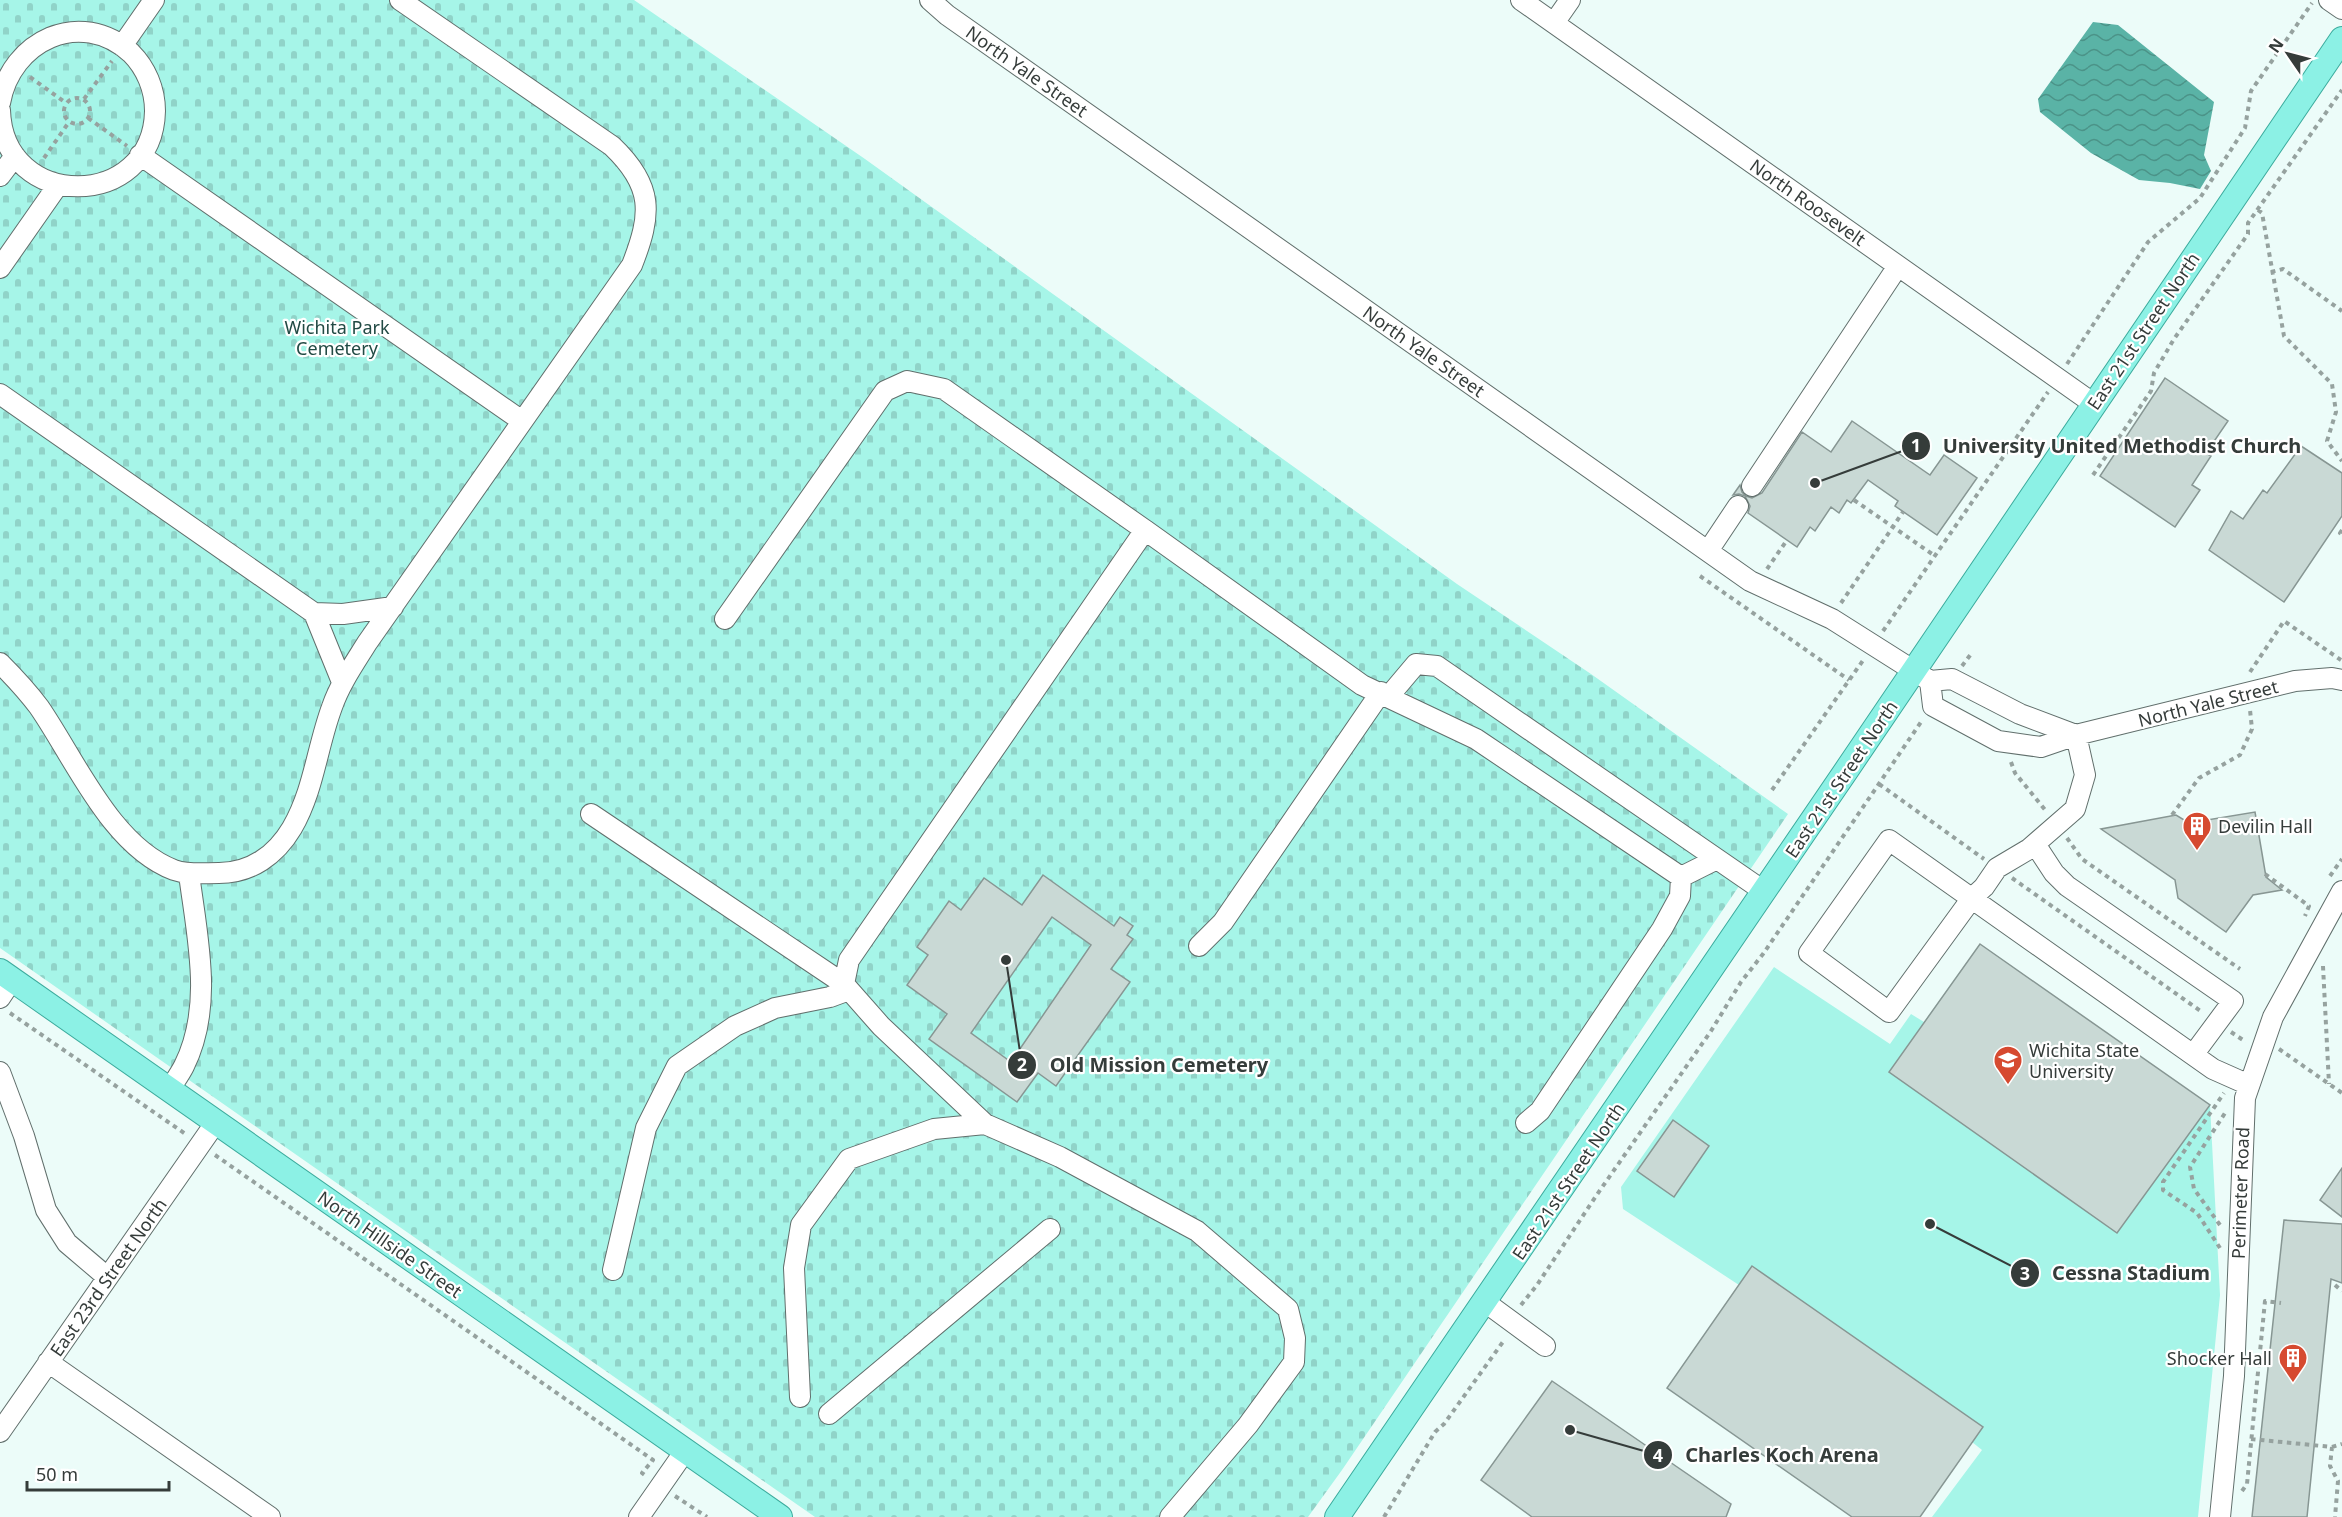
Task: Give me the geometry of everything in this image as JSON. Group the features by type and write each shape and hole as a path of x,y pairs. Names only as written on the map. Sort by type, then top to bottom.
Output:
{"main road":[{"name":"East 21st Street North","path":"1337,1517 1765,892 1922,675 2094,404 2342,39"},
{"name":"North Hillside Street","path":"5,990 170,1089 780,1517"}],"street":[{"path":"122,46 154,0"},
{"path":"0,663 39,707 111,820 137,847 172,870 189,874 229,873 251,868 276,850 307,798 331,707 342,682 632,265 646,221 644,192 639,178 628,161 612,146 400,0"},
{"name":"North Yale Street","path":"930,0 947,15 1750,581 1832,619 1922,675 1952,679 2020,714 2076,735"},
{"name":"North Roosevelt","path":"1521,0 2094,404"},
{"path":"1554,23 1570,0"},
{"path":"2329,0 2342,9"},
{"path":"0,104 7,78 7,61 49,38 64,33 94,34 122,46 141,65 153,90 155,104 152,131 140,155 124,171 104,183 81,187 58,185 33,173 15,156 3,132 0,110"},
{"path":"140,155 522,421"},
{"path":"0,176 15,156"},
{"path":"0,268 58,185"},
{"path":"1752,486 1898,266"},
{"path":"725,618 885,391 907,381 944,389 1362,685 1476,739 1681,877"},
{"path":"0,394 315,613 343,614 393,607"},
{"path":"1708,551 1738,506"},
{"path":"846,987 849,960 1145,530"},
{"path":"315,613 342,682"},
{"path":"1199,946 1223,922 1385,694 1416,664 1437,666 1765,892"},
{"name":"North Yale Street","path":"1922,675 1933,706 1998,741 2041,747 2076,735 2295,681 2332,678 2342,680"},
{"path":"2076,735 2085,775 2075,809 2035,844 1998,868 1984,887 1972,898 1890,1012 1809,953 1890,840 1972,898 2193,1055 2213,1069 2249,1085"},
{"path":"591,814 846,987 881,1026 985,1124 1060,1157 1197,1232 1288,1309 1295,1338 1294,1362 1248,1425 1170,1517"},
{"path":"2035,844 2050,868 2067,886 2233,1001 2193,1055"},
{"path":"1681,877 1717,859"},
{"path":"170,1089 185,1066 194,1038 201,1003 201,970 189,874"},
{"path":"1526,1123 1540,1111 1662,929 1680,896 1681,877"},
{"name":"Perimeter Road","path":"2220,1517 2234,1376 2245,1098 2273,1017 2342,891"},
{"path":"613,1270 646,1128 677,1066 735,1026 775,1008 830,997 846,987"},
{"path":"0,1072 24,1136 46,1210 66,1242 107,1277"},
{"name":"East 23rd Street North","path":"0,1432 216,1122"},
{"path":"800,1397 794,1268 801,1224 849,1159 934,1129 985,1124"},
{"path":"830,1414 1050,1229"},
{"path":"1485,1302 1545,1346"},
{"path":"48,1362 270,1517"},
{"path":"639,1517 685,1451"}],"path":[{"path":"84,99 122,46"},
{"path":"7,61 66,103"},
{"path":"2093,475 2151,391 2154,373 2174,339 2248,234 2248,224 2342,90"},
{"path":"71,98 84,99 90,108 88,118 79,124 69,122 64,113 66,103 71,98"},
{"path":"88,118 140,155"},
{"path":"33,173 69,122"},
{"path":"2235,196 2262,213 2284,336 2332,384 2336,412 2327,441 2342,460"},
{"path":"2271,272 2283,269 2342,311"},
{"path":"1854,500 1935,556"},
{"path":"1840,603 1903,512"},
{"path":"1700,576 1849,680"},
{"path":"1384,1517 1435,1432 1465,1396 1510,1332 1512,1322 1522,1303 1543,1276 1711,1031 1741,982 1921,723 1931,727"},
{"path":"2009,757 2015,773 2029,793 2082,859 2240,969"},
{"path":"1879,784 2246,1042"},
{"path":"2317,967 2322,957 2329,1084"},
{"path":"5,990 200,1144 653,1460 642,1473 707,1517"},
{"path":"2283,1038 2278,1048 2342,1093"},
{"path":"2222,1252 2197,1213 2163,1190 2163,1182 2228,1087"},
{"path":"2335,1285 2342,1292"},
{"path":"2237,1497 2247,1484 2265,1301 2282,1303"},
{"path":"2252,1439 2332,1447 2342,1444"},
{"path":"2332,1447 2330,1466 2340,1482 2335,1517"}],"green space":[{"name":"Wichita Park Cemetery","path":"0,0 634,0 865,159 1457,584 1591,674 1788,814 1308,1517 815,1517 0,948"},
{"path":"1980,944 2210,1105 2220,1295 2198,1517 1932,1517 1982,1450 1972,1442 1852,1517 1667,1388 1739,1285 1623,1209 1621,1187 1774,967 1890,1044 1911,1014 1924,1022"}],"water":[{"path":"2093,22 2118,25 2214,102 2204,155 2211,171 2200,189 2139,180 2091,153 2040,112 2038,99"}],"building":[{"path":"2165,378 2228,421 2206,453 2211,456 2192,485 2200,490 2175,527 2100,476"},
{"path":"1852,421 1930,475 1944,455 1977,478 1937,535 1895,506 1898,501 1868,480 1851,503 1847,500 1839,513 1831,507 1815,531 1810,527 1797,547 1748,513 1750,506 1745,496 1733,495 1740,485 1746,496 1752,498 1762,493 1802,432 1831,452"},
{"path":"2301,446 2342,473 2342,516 2284,602 2209,550 2231,511 2243,519 2263,490 2267,493"},
{"name":"Devilin Hall","path":"2255,812 2266,877 2282,890 2253,895 2226,932 2178,898 2175,880 2101,829 2176,815 2189,823"},
{"path":"1043,875 1114,926 1120,917 1133,926 1127,935 1133,939 1111,969 1130,982 1056,1086 1038,1073 1017,1102 929,1039 947,1014 907,985 928,955 917,947 949,901 961,910 984,878 1022,905","holes":["1052,917 1091,945 1011,1062 971,1033"]},
{"path":"1980,944 2210,1105 2117,1233 1889,1072"},
{"path":"1673,1120 1709,1146 1674,1197 1637,1171"},
{"path":"2342,1168 2342,1217 2320,1200"},
{"name":"Shocker Hall","path":"2284,1220 2342,1224 2342,1283 2331,1279 2307,1517 2252,1517"},
{"path":"1752,1266 1983,1427 1920,1517 1852,1517 1667,1388"},
{"path":"1552,1381 1731,1504 1726,1517 1532,1517 1481,1480"}],"place":[{"name":"University United Methodist Church","path":"1815,483"},
{"name":"Devilin Hall","path":"2197,852"},
{"name":"Old Mission Cemetery","path":"1006,960"},
{"name":"Wichita State University","path":"2008,1086"},
{"name":"Cessna Stadium","path":"1930,1224"},
{"name":"Shocker Hall","path":"2293,1384"},
{"name":"Charles Koch Arena","path":"1570,1430"}]}
